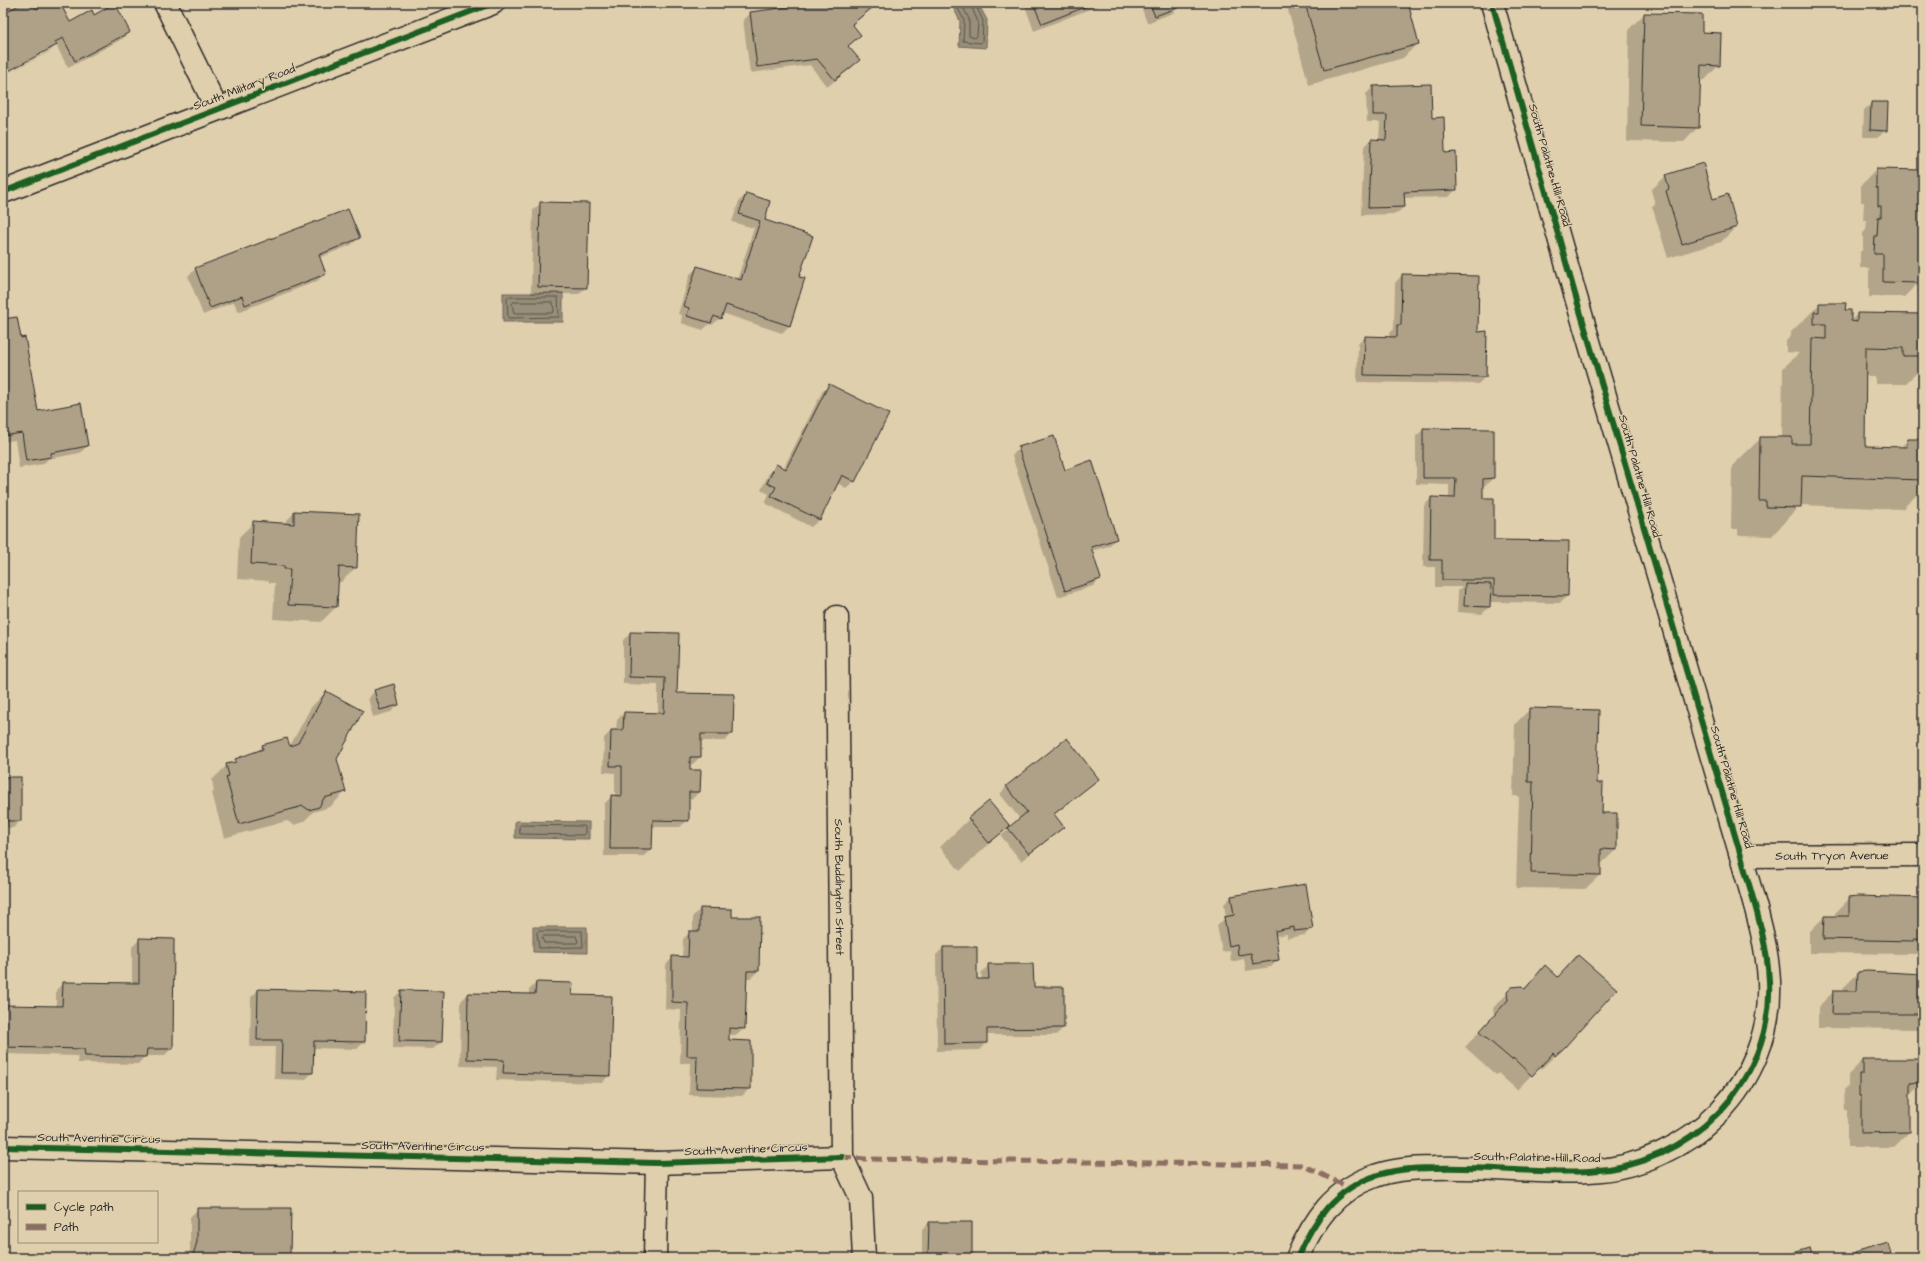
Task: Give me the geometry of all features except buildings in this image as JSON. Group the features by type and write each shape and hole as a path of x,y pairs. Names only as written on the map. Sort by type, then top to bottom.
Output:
{"street":[{"path":"165,3 217,109"},
{"name":"South Military Road","path":"3,192 493,3"},
{"name":"South Palatine Hill Road","path":"1297,1258 1310,1232 1336,1197 1350,1188 1375,1176 1399,1170 1451,1167 1583,1171 1618,1168 1642,1162 1683,1143 1706,1125 1739,1088 1757,1054 1767,1018 1769,981 1763,938 1741,856 1578,302 1492,3"},
{"name":"South Buddington Street","path":"837,617 842,1157"},
{"name":"South Tryon Avenue","path":"1741,856 1923,855"},
{"name":"South Aventine Circus","path":"3,1147 657,1163 842,1157"},
{"path":"842,1157 861,1198 864,1258"},
{"path":"655,1258 657,1163"}],"water":[{"path":"951,3 978,3 987,20 986,48 959,46 960,21"},
{"path":"503,293 563,293 563,322 503,322"},
{"path":"515,821 589,822 589,839 515,838"},
{"path":"533,927 587,927 587,953 533,952"}],"marked path":[{"path":"842,1157 866,1159 1302,1165 1350,1188"}],"cycle path":[{"path":"3,192 493,3"},
{"path":"1297,1258 1318,1219 1327,1208 1348,1189 1375,1176 1397,1170 1453,1168 1551,1172 1589,1171 1626,1166 1660,1154 1691,1136 1718,1113 1741,1085 1757,1053 1767,1019 1769,981 1768,965 1758,918 1575,294 1492,3"},
{"path":"3,1147 657,1163 842,1157"}]}
